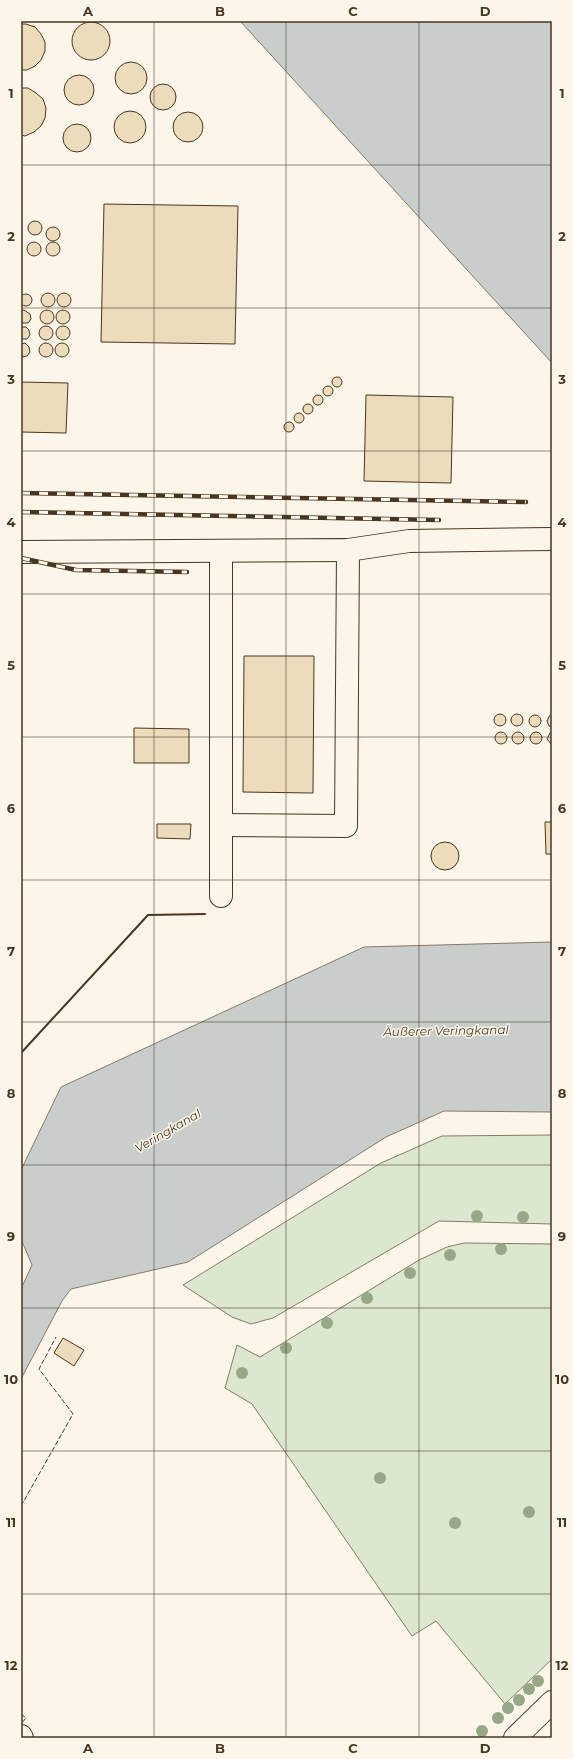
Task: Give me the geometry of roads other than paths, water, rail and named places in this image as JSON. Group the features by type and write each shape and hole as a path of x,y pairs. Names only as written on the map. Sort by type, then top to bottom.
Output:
{"street":[{"path":"21,552 348,550 409,541 552,539"},
{"path":"221,825 346,826 348,550"},
{"path":"221,551 221,896"},
{"path":"515,1738 552,1702"}],"water":[{"path":"240,21 552,21 552,363"},
{"path":"552,942 552,1112 444,1111 386,1137 188,1262 71,1289 62,1301 21,1379 21,1289 32,1265 21,1239 21,1170 61,1087 364,947"}],"railway":[{"path":"21,493 526,502"},
{"path":"21,512 439,520"},
{"path":"21,558 76,570 187,572"}],"water label":[{"name":"Äußerer Veringkanal","path":"446,1031"},
{"name":"Veringkanal","path":"168,1131"}]}
